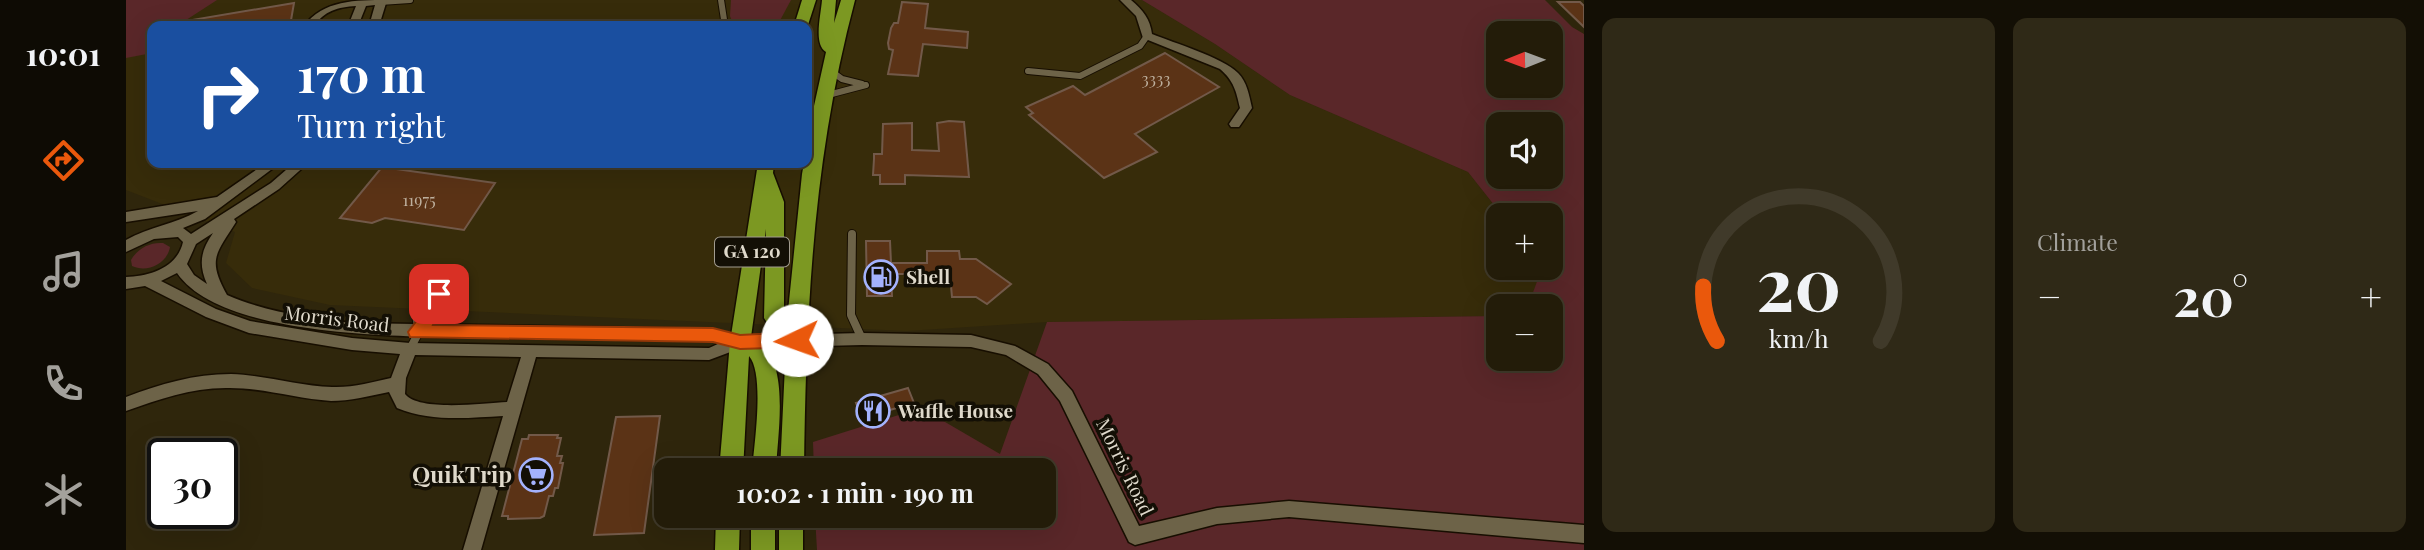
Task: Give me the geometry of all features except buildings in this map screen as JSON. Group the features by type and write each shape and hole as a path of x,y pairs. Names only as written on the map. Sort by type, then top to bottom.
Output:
{"highway":[{"path":"829,0 826,41 831,65"},
{"name":"GA 120","path":"792,458 797,340 809,197 824,97 848,0"},
{"path":"766,168 775,202 774,318 785,334 797,340"},
{"name":"GA 120","path":"732,458 740,342 766,168"},
{"path":"740,342 754,346 761,353 766,365 768,379 765,458"},
{"path":"763,528 763,550"},
{"path":"791,528 791,550"}],"street":[{"path":"309,21 312,7 335,0"},
{"path":"1125,0 1139,11 1145,20 1147,36 1208,59 1235,76 1241,86 1246,108 1235,124"},
{"path":"310,21 314,14 321,10 381,1 375,21"},
{"path":"355,21 362,2"},
{"path":"126,247 200,216 267,168"},
{"path":"126,283 147,281 179,264 186,256 190,242 275,186 296,168"},
{"path":"126,217 204,205 233,194"},
{"path":"222,298 208,277 206,265 216,239 238,211"},
{"path":"126,226 158,233 182,233 190,242"},
{"name":"Morris Road","path":"179,264 184,276 222,298 266,314 353,329 713,335 740,342 862,339 988,343 1010,350 1043,369 1066,396 1135,536 1217,516 1289,509 1584,534"},
{"name":"Morris Road","path":"147,281 211,313 249,327 297,337 410,349 709,354 740,342"},
{"path":"410,349 397,383 398,400 408,408 512,409"},
{"path":"472,550 530,351"},
{"path":"126,404 156,392 211,381 235,381 330,394 356,392 397,383"}],"lane":[{"path":"381,1 410,0"},
{"path":"721,0 723,21"},
{"path":"1028,71 1080,76 1140,46 1147,36"},
{"path":"824,97 837,91 866,85 842,79 831,65"},
{"path":"852,234 851,315 862,339"},
{"path":"410,349 417,329 416,316 426,295 435,288 439,294 428,319 417,329"}],"shaded area":[{"path":"126,0 1142,0 1215,44 1290,95 1468,172 1493,203 1486,203 1486,280 1539,280 1533,294 1486,294 1486,316 1047,322 907,331 330,305 252,288 226,263 235,232 126,190"},
{"path":"126,0 217,0 185,21 147,21 147,54 126,58"},
{"path":"731,0 791,0 780,21 732,21"},
{"path":"1142,0 1545,0 1572,27 1584,34 1584,550 817,550 816,528 1056,528 1056,458 814,458 813,442 921,408 1000,454 1047,322 1486,316 1486,371 1563,371 1563,294 1532,294 1538,280 1563,280 1563,203 1493,203 1468,172 1290,95 1215,44"},
{"path":"163,243 170,247 161,262 150,268 132,266 131,260 141,249"}],"place":[{"name":"Shell","path":"881,277"},
{"name":"Waffle House","path":"873,411"},
{"name":"QuikTrip","path":"536,475"}],"route":[{"path":"439,294 428,319 418,326 416,332 713,335 740,342 797,340"}]}
